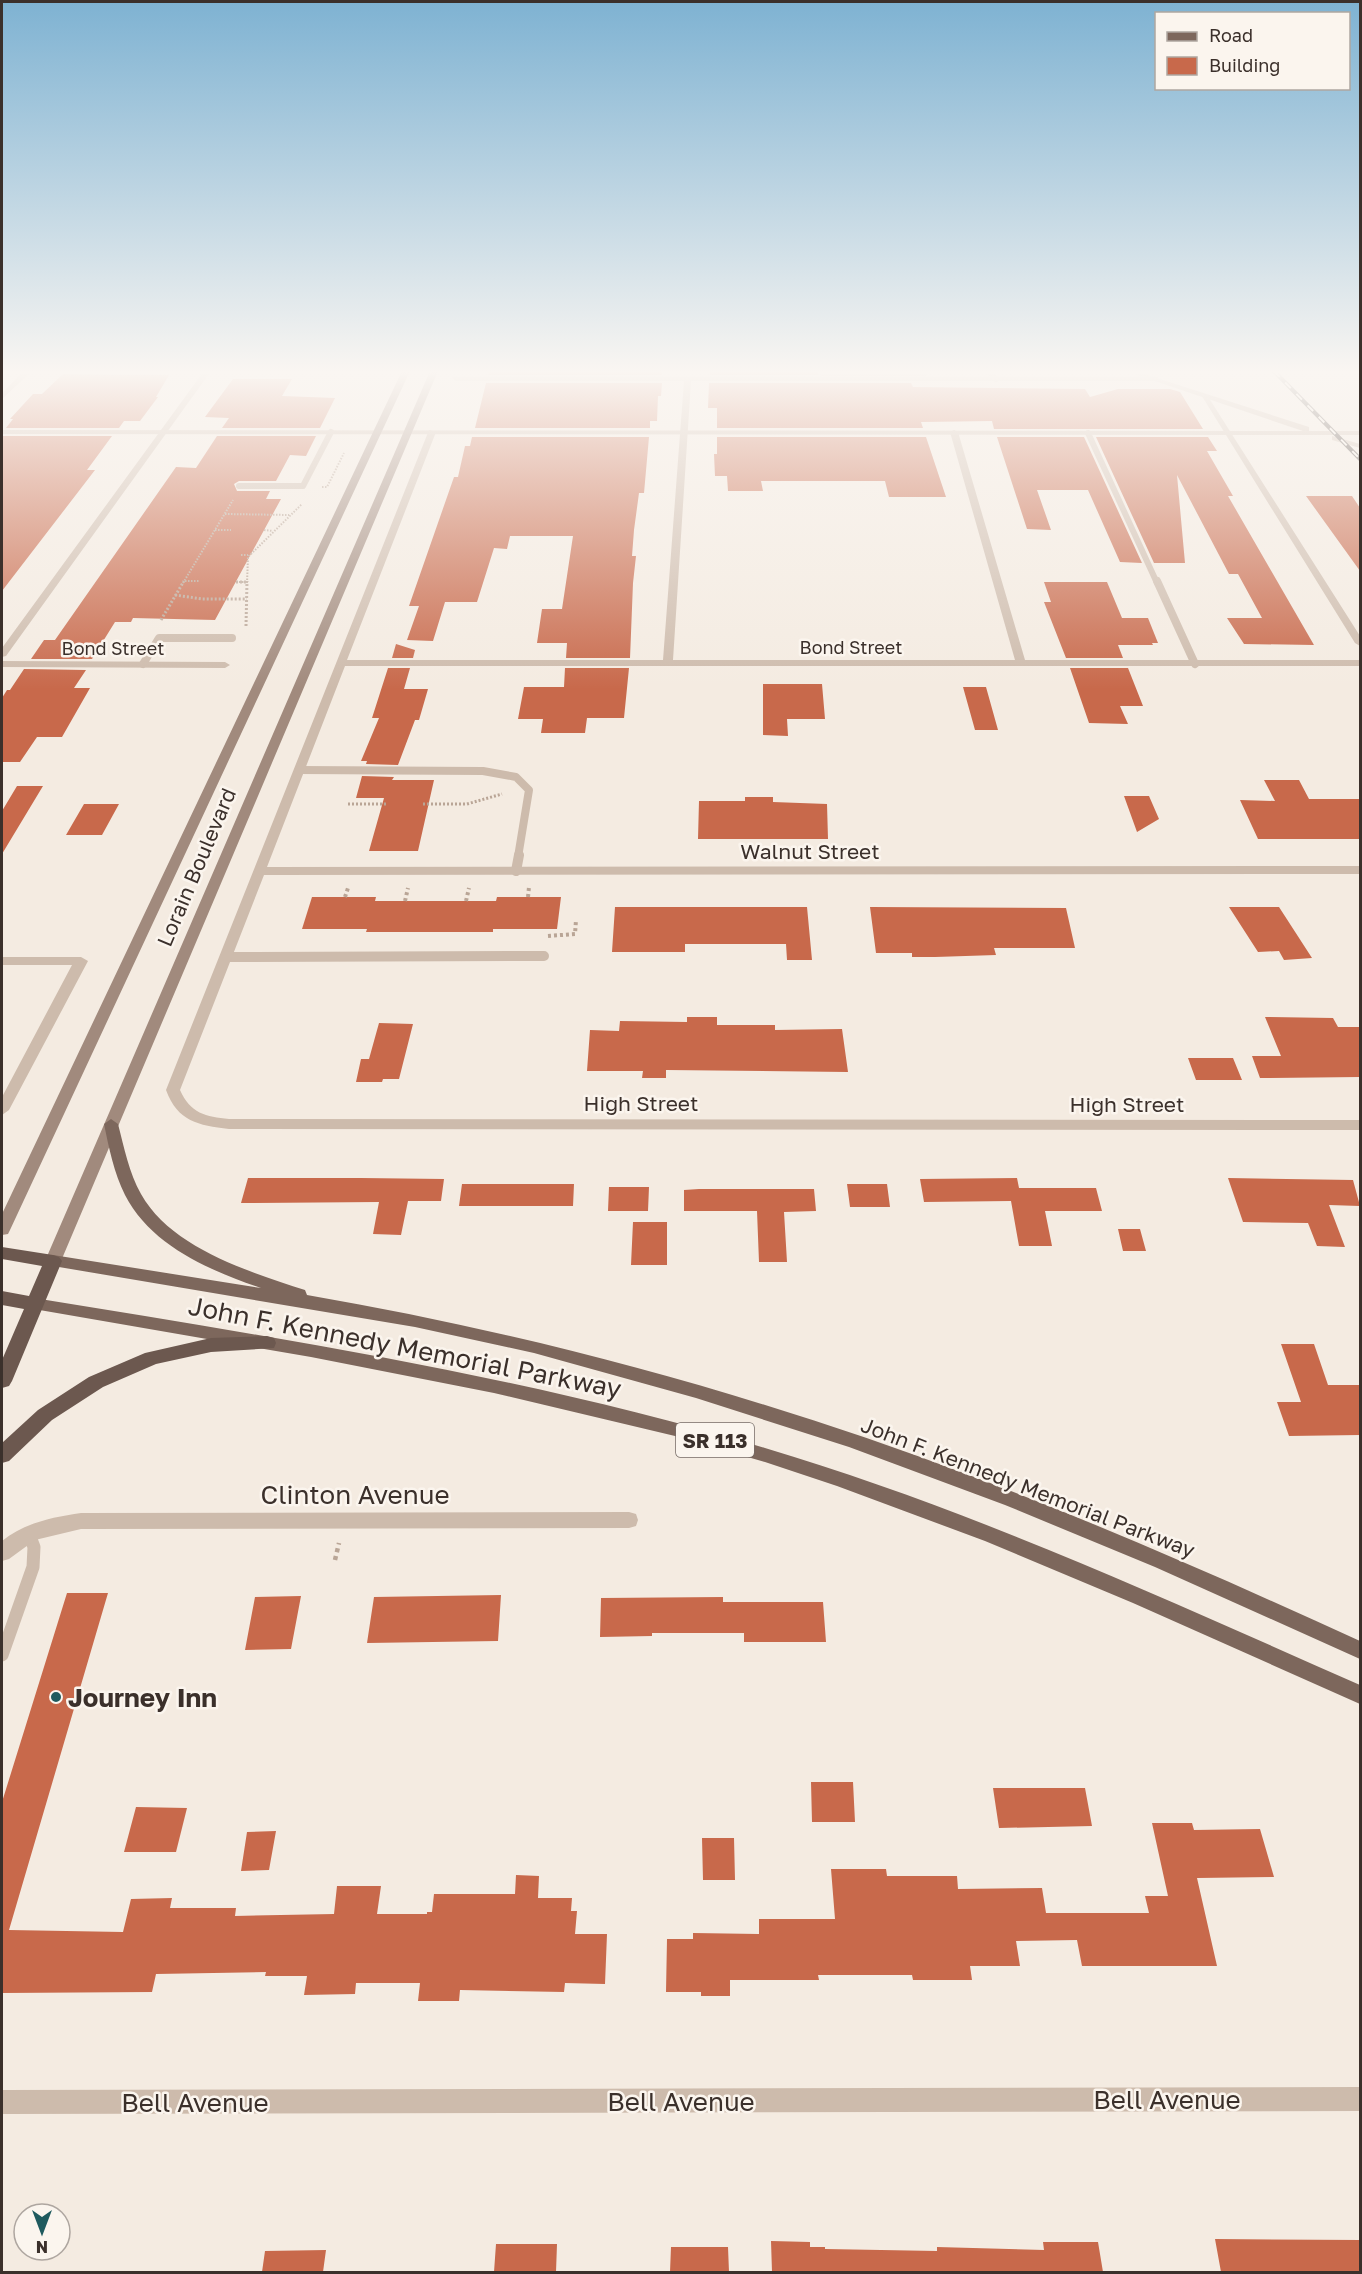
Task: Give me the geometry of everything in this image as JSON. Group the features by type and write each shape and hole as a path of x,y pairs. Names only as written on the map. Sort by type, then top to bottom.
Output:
{"highway":[{"name":"John F. Kennedy Memorial Parkway","path":"2,1253 52,1261"},
{"name":"Lorain Boulevard","path":"2,1381 52,1261"},
{"name":"John F. Kennedy Memorial Parkway","path":"2,1298 34,1304"},
{"path":"2,1455 45,1415 96,1382 152,1358 211,1345 267,1343"}],"main road":[{"name":"Lorain Boulevard","path":"2,1230 98,1021 129,961 357,477"},
{"name":"Lorain Boulevard","path":"52,1261 390,477"},
{"path":"111,1124 121,1162 134,1197 160,1229 197,1256 246,1276 345,1309"},
{"name":"John F. Kennedy Memorial Parkway","path":"52,1261 345,1309 533,1346 647,1377 809,1428 962,1480 1197,1576 1360,1650"},
{"name":"John F. Kennedy Memorial Parkway","path":"34,1304 429,1372 543,1396 768,1455 1074,1567 1360,1695"}],"street":[{"path":"2,654 129,477"},
{"path":"259,871 414,477"},
{"path":"668,663 682,477"},
{"path":"967,477 1021,664"},
{"path":"1255,477 1360,644"},
{"name":"Bond Street","path":"340,663 1360,663"},
{"name":"Bond Street","path":"2,664 225,664"},
{"name":"Walnut Street","path":"259,871 1360,870"},
{"name":"High Street","path":"259,871 173,1090 177,1103 189,1114 207,1122 229,1124 1360,1125"},
{"path":"2,961 81,961 2,1110"},
{"name":"Clinton Avenue","path":"29,1534 54,1525 81,1521 629,1520"},
{"path":"2,1552 29,1534"},
{"name":"Bell Avenue","path":"2,2102 1360,2099"}],"lane":[{"path":"239,486 303,486 308,477"},
{"path":"1109,477 1195,663"},
{"path":"143,664 159,638 232,638"},
{"path":"299,770 483,771 516,777 529,790 516,871"},
{"path":"225,957 544,956"},
{"path":"2,1655 33,1567 34,1547 29,1534"}],"path":[{"path":"157,626 236,494"},
{"path":"241,555 248,555 303,502"},
{"path":"224,514 290,514"},
{"path":"215,530 231,530"},
{"path":"264,530 273,531"},
{"path":"200,555 206,555"},
{"path":"242,635 247,625 248,555"},
{"path":"184,581 200,581"},
{"path":"237,582 247,582"},
{"path":"175,595 247,599"},
{"path":"423,804 467,804 498,795"},
{"path":"348,804 387,804"}],"building":[{"path":"2,477 90,477 2,591"},
{"path":"169,477 278,477 276,481 239,481 234,484 237,491 270,491 266,499 281,499 215,620 133,618 131,622 115,622 92,659 31,659 44,640 55,640"},
{"path":"454,477 645,477 644,493 639,493 634,530 632,556 636,556 630,658 566,658 567,643 537,643 542,609 562,609 573,536 510,536 507,549 494,548 477,602 445,602 433,641 407,640 419,606 409,606"},
{"path":"727,477 939,477 946,497 889,497 885,481 761,481 763,491 728,491"},
{"path":"1010,477 1102,477 1142,563 1120,562 1088,490 1037,490 1051,530 1027,529"},
{"path":"1114,477 1177,477 1185,563 1154,563"},
{"path":"1178,477 1222,477 1233,496 1228,496 1314,645 1244,644 1227,618 1262,618 1238,574 1229,574"},
{"path":"1306,496 1352,496 1360,508 1360,571"},
{"path":"1044,582 1107,582 1122,618 1148,618 1158,643 1118,645 1123,658 1066,658 1044,602 1051,602"},
{"path":"396,644 415,650 413,658 392,658"},
{"path":"388,668 410,668 404,689 428,689 419,720 415,720 398,765 366,764 367,761 361,761 379,718 372,718"},
{"path":"565,668 629,668 624,718 587,718 585,733 541,733 543,719 518,719 524,687 564,687"},
{"path":"1070,668 1128,668 1143,706 1120,706 1128,724 1089,723"},
{"path":"24,669 86,670 74,688 90,688 62,737 37,737 20,762 2,762 2,698"},
{"path":"763,684 822,684 825,719 787,719 788,736 763,735"},
{"path":"963,687 986,687 998,730 975,730"},
{"path":"362,776 394,777 392,780 434,780 418,851 369,851 384,798 356,798"},
{"path":"1264,780 1299,780 1309,799 1360,799 1360,839 1258,839 1240,800 1275,801"},
{"path":"17,786 43,786 2,854 2,811"},
{"path":"1124,796 1149,796 1159,819 1137,832"},
{"path":"745,797 773,797 773,802 827,804 828,839 698,839 699,801 745,801"},
{"path":"84,804 119,804 102,835 66,835"},
{"path":"312,897 376,897 375,901 496,901 497,897 561,897 557,929 493,929 493,932 366,932 367,929 302,929"},
{"path":"615,907 807,907 812,960 787,960 786,944 685,944 685,952 612,952"},
{"path":"870,907 1066,908 1075,948 994,948 996,955 935,957 912,957 912,953 876,953"},
{"path":"1229,907 1279,907 1312,958 1284,960 1279,951 1258,952"},
{"path":"687,1017 717,1017 717,1025 775,1025 775,1030 842,1029 848,1072 666,1070 666,1078 642,1078 643,1071 587,1071 590,1030 619,1031 620,1021 687,1022"},
{"path":"1265,1017 1333,1018 1338,1027 1360,1027 1360,1077 1260,1078 1252,1056 1281,1056"},
{"path":"379,1023 413,1024 399,1079 383,1079 382,1082 356,1082 361,1059 369,1059"},
{"path":"1188,1058 1233,1058 1242,1080 1196,1080"},
{"path":"248,1178 444,1179 441,1201 408,1201 401,1235 373,1234 379,1202 241,1203"},
{"path":"1017,1178 1019,1188 1096,1188 1102,1211 1045,1211 1052,1246 1019,1246 1011,1201 924,1202 920,1179"},
{"path":"1228,1178 1353,1180 1360,1206 1329,1205 1345,1247 1317,1246 1308,1223 1243,1222"},
{"path":"462,1184 574,1184 573,1206 459,1206"},
{"path":"847,1184 887,1184 890,1207 850,1207"},
{"path":"609,1187 649,1187 648,1211 608,1211"},
{"path":"814,1189 816,1211 784,1212 787,1262 759,1262 757,1211 684,1211 684,1190"},
{"path":"633,1222 667,1222 667,1265 631,1265"},
{"path":"1118,1229 1140,1229 1146,1251 1123,1251"},
{"path":"1281,1344 1314,1344 1328,1385 1360,1385 1360,1435 1289,1436 1277,1402 1301,1402"},
{"path":"67,1593 108,1593 9,1930 123,1932 131,1899 172,1898 170,1908 236,1908 235,1916 334,1914 337,1886 381,1886 377,1914 427,1914 427,1912 432,1912 434,1894 515,1894 516,1875 539,1876 538,1898 572,1898 571,1911 577,1911 575,1934 607,1934 605,1984 565,1983 564,1992 460,1990 459,2001 418,2001 420,1983 356,1983 355,1994 304,1995 307,1976 265,1976 266,1972 156,1974 152,1992 2,1993 2,1802"},
{"path":"501,1595 498,1641 367,1643 374,1597"},
{"path":"301,1596 291,1649 245,1650 255,1597"},
{"path":"723,1597 723,1602 823,1602 826,1642 744,1642 744,1633 652,1633 652,1636 600,1637 601,1598"},
{"path":"811,1782 853,1782 855,1822 812,1822"},
{"path":"993,1788 1085,1788 1092,1826 999,1828"},
{"path":"136,1807 187,1808 176,1852 124,1852"},
{"path":"1152,1823 1192,1823 1194,1830 1260,1829 1274,1877 1197,1878 1217,1966 1082,1966 1077,1940 1016,1941 1020,1966 970,1966 972,1980 913,1980 912,1975 818,1975 819,1980 730,1980 730,1996 701,1996 701,1992 666,1992 667,1939 693,1939 693,1933 759,1934 759,1919 835,1919 831,1869 886,1869 887,1876 957,1876 958,1889 1042,1888 1046,1913 1149,1913 1145,1896 1168,1896"},
{"path":"276,1831 269,1870 241,1871 247,1832"},
{"path":"702,1838 734,1838 735,1880 703,1880"},
{"path":"1215,2239 1360,2240 1360,2272 1221,2272"},
{"path":"771,2241 810,2242 810,2247 825,2247 825,2249 937,2251 937,2247 1044,2250 1043,2242 1098,2242 1103,2272 772,2272"},
{"path":"496,2244 557,2244 556,2272 494,2272"},
{"path":"671,2247 728,2247 729,2272 670,2272"},
{"path":"326,2250 323,2272 262,2272 265,2251"}],"place":[{"name":"Journey Inn","path":"56,1697"}]}
